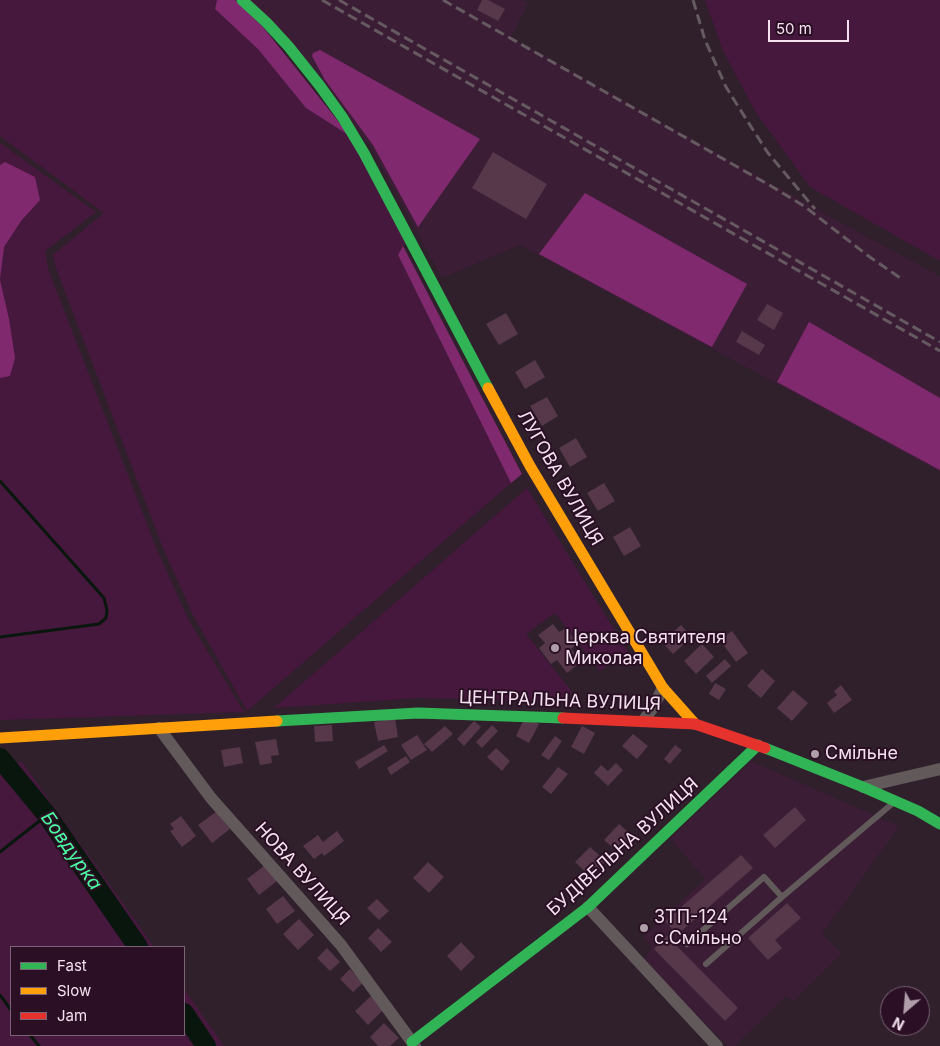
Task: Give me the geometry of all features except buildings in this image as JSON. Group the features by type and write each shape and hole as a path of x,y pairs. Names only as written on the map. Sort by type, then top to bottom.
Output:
{"street":[{"name":"ЛУГОВА ВУЛИЦЯ","path":"242,0 290,47 343,118 364,152 530,466 663,688 695,724"},
{"path":"643,720 652,709 663,688"},
{"name":"ЦЕНТРАЛЬНА ВУЛИЦЯ","path":"0,738 418,713 643,720 695,724 758,745 863,786 896,800 940,824"},
{"name":"НОВА ВУЛИЦЯ","path":"160,728 211,798 341,945 413,1044"},
{"name":"БУДІВЕЛЬНА ВУЛИЦЯ","path":"413,1044 588,907 758,745"},
{"path":"863,786 940,768"},
{"path":"588,907 717,1046"}],"lane":[{"path":"706,964 896,800"},
{"path":"687,944 764,876 782,897"}],"shaded area":[{"path":"0,0 217,0 215,9 258,49 306,108 350,136 407,240 398,255 511,483 247,711 193,615 163,548 56,268 53,255 104,213 0,136"},
{"path":"217,0 235,0 263,27 350,136 306,108 258,49 215,9"},
{"path":"249,0 522,0 528,3 511,37 838,221 940,276 940,472 520,245 442,278 371,148"},
{"path":"705,0 940,0 940,261 810,187 755,111 723,51"},
{"path":"320,50 480,139 418,227 373,145 325,80 312,56 313,53"},
{"path":"0,143 96,212 45,251 48,269 157,550 188,619 244,712 0,720"},
{"path":"5,162 35,177 40,200 21,221 4,247 0,279 0,165"},
{"path":"585,193 747,284 712,347 539,254"},
{"path":"403,246 522,474 511,483 398,255"},
{"path":"0,280 15,358 10,376 0,378"},
{"path":"809,322 940,398 940,470 777,382"},
{"path":"527,488 628,652 600,671 555,613 526,634 572,692 559,701 417,698 274,708"},
{"path":"751,761 899,826 822,934 842,953 793,1001 786,996 735,1046 728,1046 644,962 652,946 643,937 705,879 670,838"},
{"path":"22,762 153,946 10,946 10,1036 185,1036 185,990 224,1046 0,1046 0,764"}],"waterway":[{"path":"0,481 104,598 107,610 106,618 99,624 0,637"},
{"name":"Бовдурка","path":"0,758 47,815 137,946"},
{"path":"0,852 47,815"},
{"path":"0,995 10,1009"},
{"name":"Бовдурка","path":"185,1014 206,1046"},
{"path":"31,1036 39,1046"}],"railway":[{"path":"322,0 940,351"},
{"path":"339,0 940,342"},
{"path":"443,0 804,206 867,255 903,280"},
{"path":"693,0 705,40 726,87 768,153 815,209"}],"traffic: fast":[{"path":"242,0 289,47 343,118 364,153 488,388"},
{"path":"277,721 418,713 563,718"},
{"path":"412,1042 588,907 758,745"},
{"path":"765,748 863,787 918,811 940,824"}],"traffic: slow":[{"path":"488,388 530,466 663,688 695,724"},
{"path":"0,738 277,721"}],"traffic: jam":[{"path":"563,718 695,724 765,748"}],"place":[{"name":"Церква Святителя Миколая","path":"555,648"},
{"name":"Смільне","path":"815,754"},
{"name":"ЗТП-124 с.Смільно","path":"644,928"}]}
